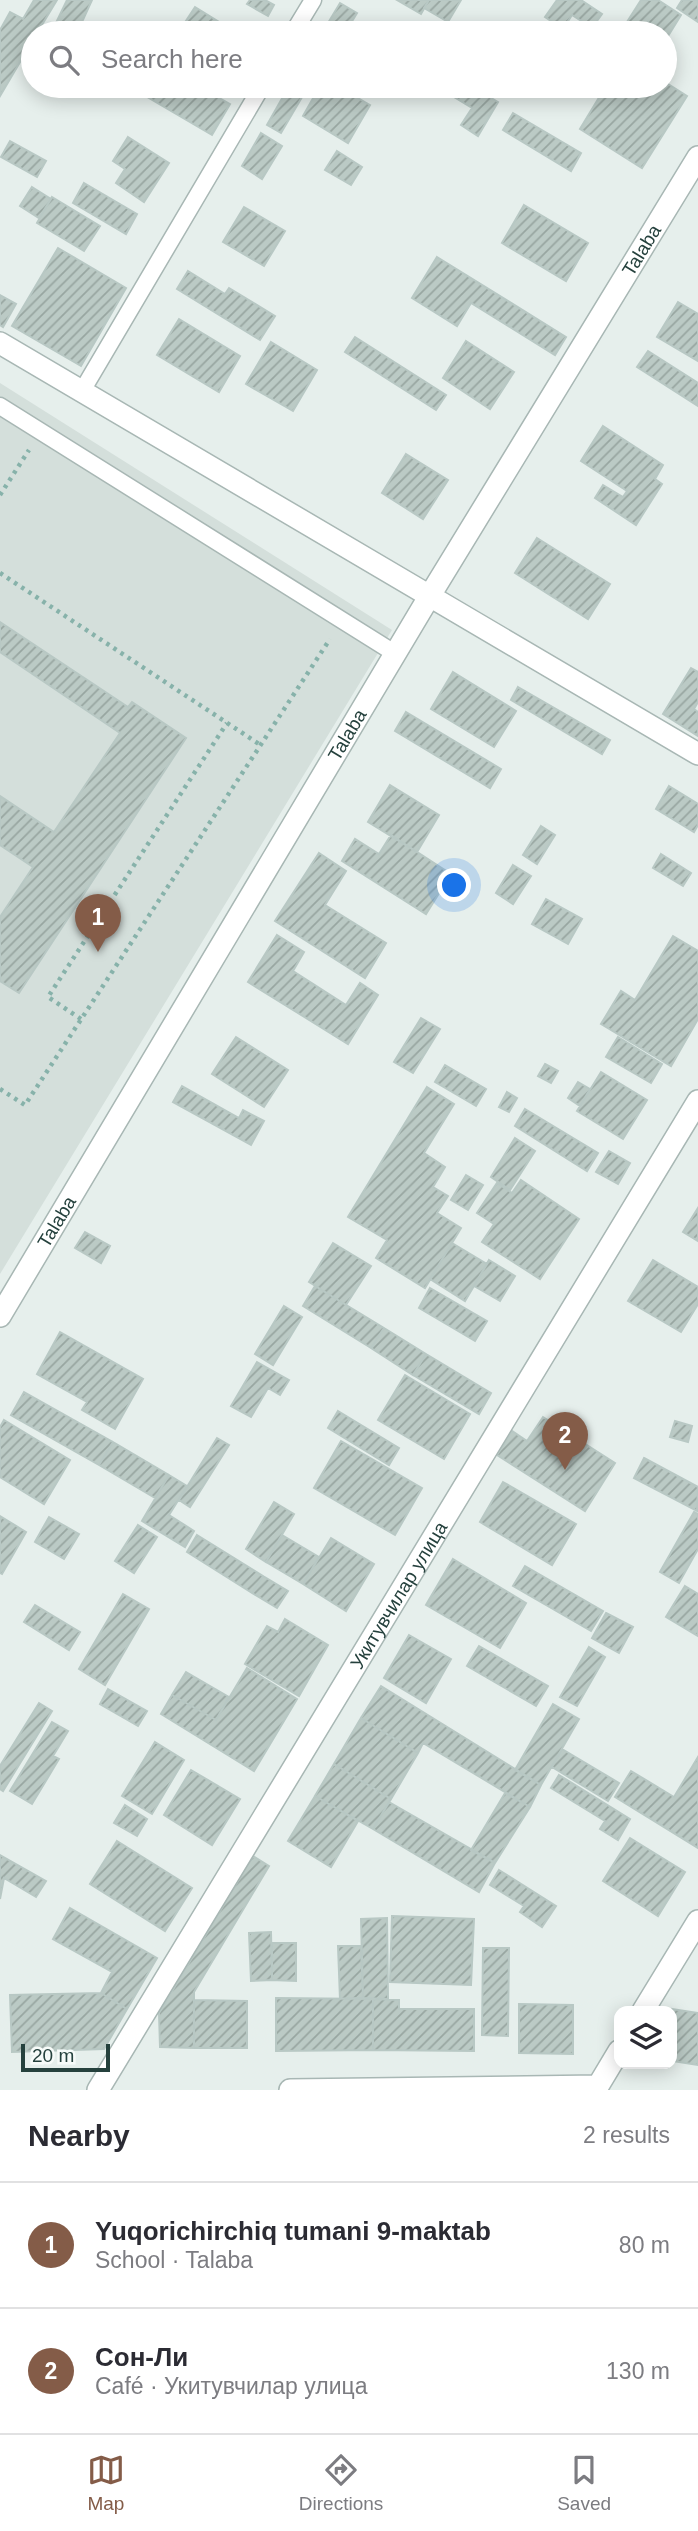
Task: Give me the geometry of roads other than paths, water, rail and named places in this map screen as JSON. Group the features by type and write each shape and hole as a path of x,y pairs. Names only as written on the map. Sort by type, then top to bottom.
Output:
{"street":[{"name":"Talaba","path":"0,1316 429,597 698,157"},
{"path":"0,343 698,754"},
{"name":"Укитувчилар улица","path":"98,2090 698,1101"},
{"path":"646,2006 698,1921"},
{"path":"290,2090 598,2086 614,2059"}],"lane":[{"path":"300,21 313,0"},
{"path":"82,391 255,98"},
{"path":"0,406 396,654"}],"place":[{"name":"Yuqorichirchiq tumani 9-maktab","path":"98,952"},
{"name":"Сон-Ли","path":"565,1470"}]}
